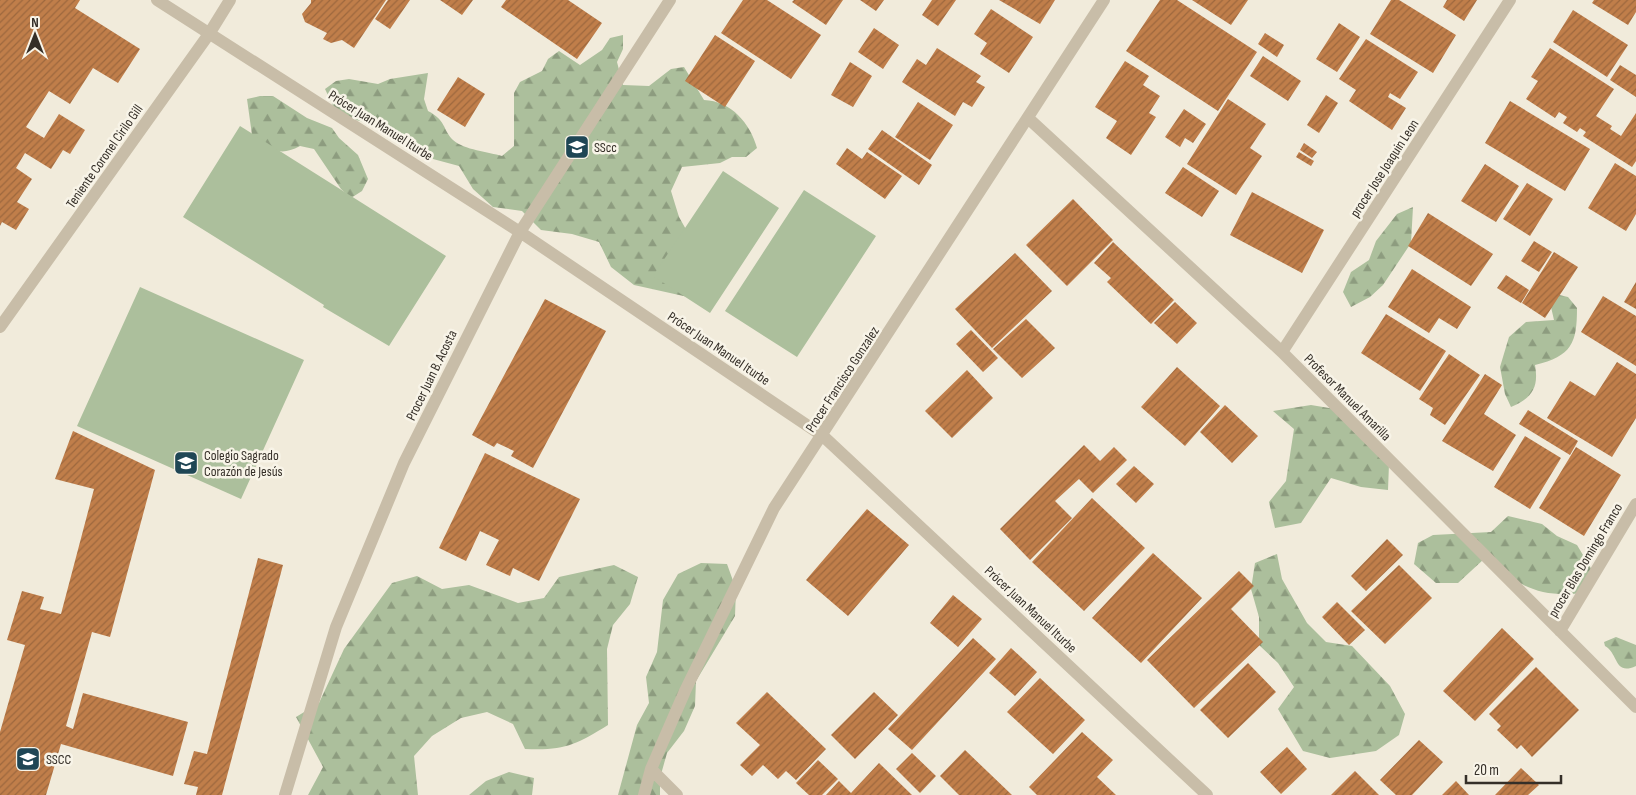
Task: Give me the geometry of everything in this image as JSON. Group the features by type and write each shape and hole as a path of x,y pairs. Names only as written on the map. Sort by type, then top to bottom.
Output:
{"street":[{"name":"Prócer Juan Manuel Iturbe","path":"157,0 520,232 823,436 1207,795"},
{"name":"Teniente Coronel Cirilo Gill","path":"0,327 209,34 230,0"},
{"name":"Procer Juan B. Acosta","path":"285,795 336,627 404,463 520,232 670,0"},
{"name":"Procer Francisco Gonzalez","path":"644,795 651,769 685,691 774,508 823,436 1104,0"},
{"name":"procer Jose Joaquin Leon","path":"1282,352 1510,0"},
{"name":"Profesor Manuel Amarilla","path":"1028,118 1282,352 1636,707"},
{"name":"procer Blas Domingo Franco","path":"1560,631 1636,504"},
{"path":"651,769 677,795"}],"green space":[{"path":"623,35 623,49 617,62 623,85 649,86 671,69 684,67 704,100 723,104 738,115 750,130 757,148 746,157 732,157 720,163 682,167 671,191 679,217 692,240 688,297 634,285 611,267 599,242 572,234 541,230 522,211 493,207 473,189 459,166 433,159 391,128 338,116 325,89 336,81 349,79 378,84 390,79 428,73 424,99 428,111 438,118 453,140 470,148 502,156 514,146 514,93 520,82 542,71 548,59 559,51 580,65 602,50 610,38"},
{"path":"273,96 307,118 332,128 339,138 358,155 368,179 362,191 351,198 341,189 314,149 300,146 286,151 274,150 252,135 247,99"},
{"path":"240,126 446,256 389,346 323,307 324,305 183,217"},
{"path":"723,171 779,208 710,313 653,276"},
{"path":"804,190 876,236 797,357 725,311"},
{"path":"1413,207 1411,243 1383,285 1370,297 1351,307 1343,292 1351,272 1369,260 1376,241 1397,214"},
{"path":"140,287 304,360 241,499 77,426"},
{"path":"1555,294 1568,297 1577,308 1576,330 1573,339 1565,352 1535,365 1535,386 1529,396 1511,407 1505,394 1500,367 1509,337 1526,322 1554,320 1551,307"},
{"path":"1311,405 1335,409 1389,464 1388,490 1361,487 1331,478 1301,523 1275,528 1269,502 1286,481 1294,429 1273,411"},
{"path":"1508,516 1542,524 1557,536 1577,545 1595,575 1585,593 1554,594 1530,588 1484,559 1458,583 1436,583 1414,564 1418,543 1433,535 1491,532"},
{"path":"1277,554 1282,579 1307,623 1326,642 1352,646 1390,686 1405,714 1399,735 1376,751 1330,758 1303,751 1278,709 1294,687 1278,663 1259,645 1259,617 1251,589 1255,563"},
{"path":"701,563 727,564 736,589 735,616 696,681 695,706 684,731 667,753 660,778 660,795 618,795 637,725 649,703 646,677 657,652 663,600 678,574"},
{"path":"614,565 638,577 630,604 613,625 607,649 608,725 578,742 560,748 525,749 513,724 487,712 461,718 432,736 414,756 418,795 308,795 323,767 296,717 319,703 344,649 392,583 417,576 442,589 469,585 518,603 544,598 559,577"},
{"path":"1616,637 1636,645 1636,666 1624,668 1620,666 1613,654 1605,646 1604,642"},
{"path":"509,772 534,778 532,795 469,795 486,781"}],"building":[{"path":"0,0 80,0 75,8 140,49 118,83 93,68 70,104 49,91 26,127 44,138 59,114 85,130 70,154 63,150 51,169 25,153 16,168 32,179 17,202 29,209 16,230 2,222 0,226"},
{"path":"311,0 386,0 354,48 342,40 331,43 323,39 327,33 305,22 302,14 311,3"},
{"path":"388,0 410,0 390,29 375,19"},
{"path":"440,0 473,0 462,15"},
{"path":"506,0 568,0 602,23 577,59 501,7"},
{"path":"743,0 767,0 821,35 791,79 721,33"},
{"path":"794,0 843,0 826,25 792,2"},
{"path":"860,0 884,0 876,11"},
{"path":"932,0 956,0 938,26 922,15"},
{"path":"999,0 1055,0 1040,24"},
{"path":"1160,0 1177,0 1257,52 1218,111 1126,51"},
{"path":"1192,0 1248,0 1231,25"},
{"path":"1391,0 1399,0 1456,35 1433,73 1370,34"},
{"path":"1447,0 1477,0 1464,21 1443,7"},
{"path":"1594,0 1636,0 1636,12 1628,25 1592,3"},
{"path":"991,9 1033,37 1009,73 980,54 987,43 974,34"},
{"path":"1573,10 1628,45 1607,77 1553,42"},
{"path":"1339,23 1360,37 1337,72 1316,59"},
{"path":"874,28 899,45 883,69 858,52"},
{"path":"1265,33 1284,45 1277,57 1258,44"},
{"path":"715,35 755,61 725,107 685,81"},
{"path":"1366,39 1418,72 1400,99 1390,93 1388,97 1406,108 1392,130 1349,101 1356,90 1339,79"},
{"path":"937,48 981,76 976,82 985,87 972,107 963,102 955,116 902,82 917,59 926,65"},
{"path":"1550,48 1614,89 1596,116 1612,126 1610,129 1621,136 1636,113 1636,161 1632,167 1583,136 1586,132 1580,128 1577,132 1563,123 1567,117 1559,112 1555,118 1526,99 1538,81 1531,77"},
{"path":"1263,56 1301,81 1288,101 1250,76"},
{"path":"1125,61 1149,76 1143,85 1160,96 1149,113 1156,117 1131,155 1106,138 1117,121 1095,107"},
{"path":"850,62 872,76 853,107 831,95"},
{"path":"1620,65 1636,75 1636,97 1610,80"},
{"path":"458,77 485,94 465,127 437,110"},
{"path":"1326,95 1338,103 1319,133 1307,125"},
{"path":"1228,99 1266,124 1250,148 1262,156 1236,195 1187,164"},
{"path":"1510,101 1590,149 1565,191 1485,143"},
{"path":"918,102 953,125 930,160 895,137"},
{"path":"1184,109 1206,124 1193,143 1185,138 1180,147 1165,137"},
{"path":"882,130 932,165 919,185 868,149"},
{"path":"1304,143 1317,152 1312,158 1300,150"},
{"path":"847,148 862,159 867,152 902,176 885,199 836,164"},
{"path":"1299,152 1314,161 1311,166 1296,157"},
{"path":"1615,163 1636,176 1636,214 1626,231 1588,208"},
{"path":"1485,164 1519,186 1496,222 1461,201"},
{"path":"1183,167 1219,191 1202,217 1165,193"},
{"path":"1527,183 1553,199 1530,236 1503,219"},
{"path":"1252,192 1324,230 1302,273 1230,235"},
{"path":"1073,199 1113,240 1067,286 1026,245"},
{"path":"1428,213 1493,254 1471,286 1408,246"},
{"path":"1534,241 1552,252 1539,272 1521,261"},
{"path":"1113,242 1174,300 1151,324 1107,282 1111,278 1094,263"},
{"path":"1554,252 1578,267 1545,318 1522,303"},
{"path":"1015,253 1052,291 992,348 955,309"},
{"path":"1412,269 1471,307 1457,329 1439,318 1429,333 1388,307"},
{"path":"1506,275 1529,290 1521,303 1497,288"},
{"path":"1636,282 1636,309 1624,302"},
{"path":"1603,296 1636,316 1636,366 1581,332"},
{"path":"545,299 606,331 533,468 511,456 514,451 497,443 494,447 472,435"},
{"path":"1175,302 1197,323 1177,344 1154,323"},
{"path":"1386,314 1446,351 1420,391 1361,353"},
{"path":"1026,319 1055,348 1022,378 993,349"},
{"path":"971,330 998,358 983,372 956,344"},
{"path":"1449,354 1480,375 1445,425 1430,415 1433,408 1419,399"},
{"path":"1617,362 1636,374 1636,418 1612,457 1547,418 1570,381 1595,396"},
{"path":"1177,367 1220,406 1185,446 1141,407"},
{"path":"967,370 993,398 952,438 925,411"},
{"path":"1485,374 1502,385 1484,414 1516,435 1493,471 1442,441"},
{"path":"1225,405 1258,436 1232,463 1200,432"},
{"path":"1528,410 1578,441 1570,455 1519,424"},
{"path":"73,431 155,470 110,637 92,632 66,726 73,729 83,693 188,722 173,776 61,744 46,795 0,795 0,732 25,645 7,640 22,591 44,597 40,609 61,614 94,489 55,479"},
{"path":"1525,436 1561,458 1530,509 1494,487"},
{"path":"1084,445 1100,461 1114,447 1127,460 1093,493 1079,479 1055,501 1072,518 1030,560 1000,529"},
{"path":"1576,447 1621,475 1584,536 1539,508"},
{"path":"485,453 580,499 539,581 513,568 510,576 486,565 499,540 480,531 466,561 439,548"},
{"path":"1134,466 1154,484 1136,503 1116,484"},
{"path":"1092,498 1145,548 1084,611 1032,562"},
{"path":"867,509 909,545 848,616 806,580"},
{"path":"1387,539 1403,555 1366,591 1351,576"},
{"path":"1153,553 1202,598 1141,663 1092,618"},
{"path":"258,558 283,565 222,795 196,795 198,787 184,784 194,751 207,754"},
{"path":"1399,565 1432,598 1385,644 1351,611"},
{"path":"1239,571 1254,586 1231,609 1263,642 1194,708 1147,660"},
{"path":"953,595 982,619 958,647 930,623"},
{"path":"1337,602 1365,630 1349,645 1322,617"},
{"path":"1502,628 1534,659 1475,721 1443,691"},
{"path":"973,638 996,659 912,750 888,729"},
{"path":"1011,648 1037,672 1015,696 989,673"},
{"path":"1248,663 1276,692 1228,738 1200,710"},
{"path":"1536,667 1579,710 1532,757 1521,745 1517,749 1497,730 1501,726 1489,714"},
{"path":"1040,678 1085,720 1053,754 1007,712"},
{"path":"767,692 826,749 796,780 786,771 778,779 763,765 752,776 740,765 760,745 736,723"},
{"path":"874,692 898,715 855,759 831,735"},
{"path":"1082,732 1113,760 1097,777 1116,795 1037,795 1029,787"},
{"path":"1419,740 1443,762 1412,795 1396,795 1380,780"},
{"path":"1287,747 1307,769 1281,794 1260,772"},
{"path":"965,750 1012,795 959,795 940,776"},
{"path":"912,753 936,776 920,793 896,769"},
{"path":"818,760 838,779 822,795 809,795 796,783"},
{"path":"879,763 912,795 826,795 839,781 851,793"},
{"path":"1521,768 1539,785 1528,795 1495,795"},
{"path":"1355,771 1379,795 1331,795"},
{"path":"1456,781 1469,795 1442,795"}],"place":[{"name":"SScc","path":"577,147"},
{"name":"Colegio Sagrado Corazón de Jesús","path":"186,463"},
{"name":"SSCC","path":"28,759"}]}
